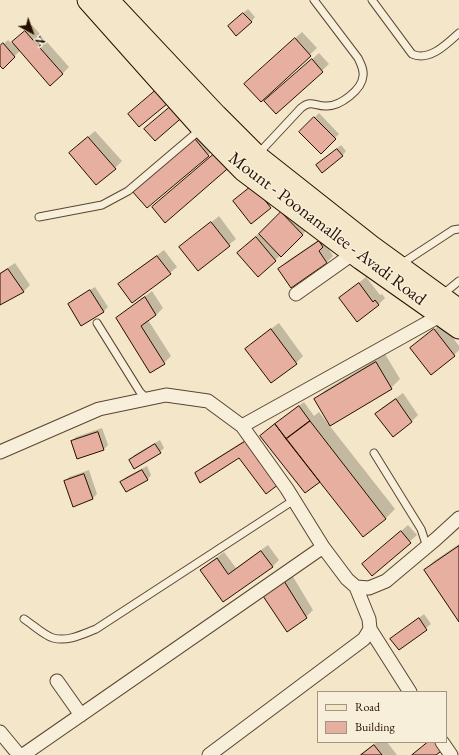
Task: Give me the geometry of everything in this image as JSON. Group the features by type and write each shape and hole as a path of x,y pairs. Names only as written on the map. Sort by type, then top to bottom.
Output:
{"main road":[{"name":"Mount - Poonamallee - Avadi Road","path":"88,0 202,128 244,170 354,253 451,307"},
{"name":"Mount - Poonamallee - Avadi Road","path":"108,0 216,115 257,156 451,307 459,328"}],"street":[{"path":"296,294 354,253"},
{"path":"242,426 451,307"},
{"path":"0,452 99,409 166,395 208,401 242,426 294,500 323,547 347,579 356,587 369,619 370,629 409,691"},
{"path":"356,587 369,588 386,580 427,547 459,518"},
{"path":"23,755 323,547"},
{"path":"209,755 364,639 370,629"},
{"path":"57,681 81,715"},
{"path":"0,732 19,755"},
{"path":"443,743 451,755"}],"lane":[{"path":"257,156 306,104 312,103 319,106 335,105 359,88 362,83 363,69 358,58 314,0"},
{"path":"372,0 412,54 417,57 425,56 442,48 459,33"},
{"path":"39,217 102,204 128,192 202,128"},
{"path":"399,266 453,230 459,229"},
{"path":"451,307 459,281"},
{"path":"97,323 140,392 147,399"},
{"path":"374,453 421,529 427,547"},
{"path":"24,619 52,638 65,640 96,629 294,500"}],"building":[{"path":"243,13 252,22 236,36 228,26"},
{"path":"25,31 63,74 50,86 12,42"},
{"path":"295,38 311,56 261,102 244,84"},
{"path":"3,43 15,57 3,69 0,66 0,46"},
{"path":"312,59 323,72 276,114 264,101"},
{"path":"162,85 173,99 139,127 128,114"},
{"path":"176,102 186,114 155,141 144,129"},
{"path":"314,117 336,139 321,154 299,132"},
{"path":"88,137 116,169 96,185 69,153"},
{"path":"195,139 209,156 147,208 132,191"},
{"path":"220,149 233,164 165,223 152,207"},
{"path":"337,149 343,156 322,173 316,165"},
{"path":"253,185 271,208 251,224 233,201"},
{"path":"281,212 303,235 281,257 259,234"},
{"path":"211,222 230,246 198,271 179,247"},
{"path":"256,237 276,261 258,277 237,253"},
{"path":"319,241 323,247 319,251 327,263 291,288 278,269"},
{"path":"157,256 171,274 132,303 118,284"},
{"path":"8,269 24,292 0,305 0,274"},
{"path":"359,283 373,302 375,300 379,305 357,322 339,298"},
{"path":"90,290 104,312 81,326 68,304"},
{"path":"145,297 156,315 141,326 165,364 150,373 116,318"},
{"path":"271,329 297,364 271,383 245,349"},
{"path":"434,329 455,356 431,375 410,348"},
{"path":"376,362 392,389 330,426 314,399"},
{"path":"396,399 412,422 393,437 375,414"},
{"path":"299,406 310,421 286,439 275,424"},
{"path":"310,421 386,519 363,537 286,439"},
{"path":"275,424 320,482 305,493 260,436"},
{"path":"98,432 104,450 77,459 71,441"},
{"path":"246,441 279,484 266,494 239,458 200,483 195,473"},
{"path":"155,444 161,453 134,469 129,460"},
{"path":"142,470 148,480 126,492 120,482"},
{"path":"84,474 93,499 73,507 64,481"},
{"path":"401,531 411,543 372,576 362,564"},
{"path":"459,546 459,622 424,570"},
{"path":"261,551 273,567 223,602 200,570 217,558 228,574"},
{"path":"284,581 307,618 287,632 263,596"},
{"path":"419,618 427,630 399,650 390,639"},
{"path":"427,743 439,743 444,749 436,755 412,755"},
{"path":"374,745 382,755 361,755"}]}
